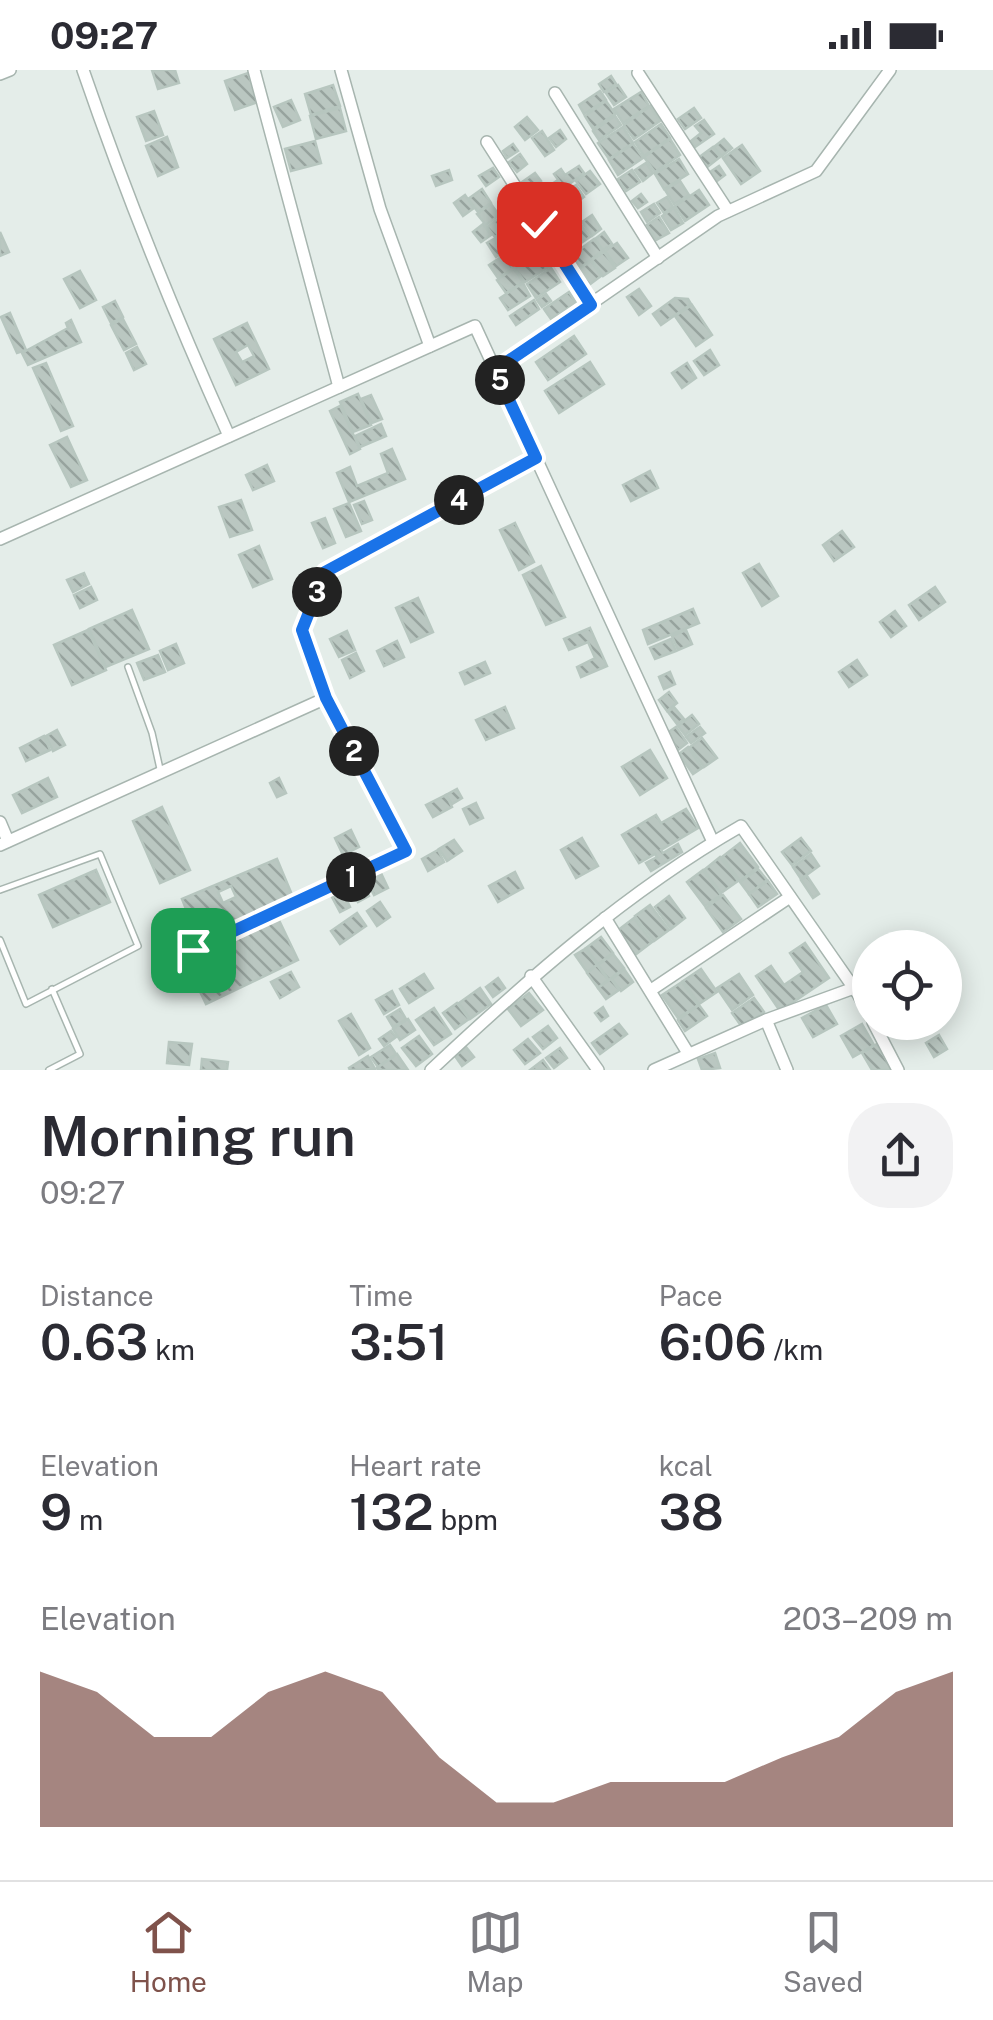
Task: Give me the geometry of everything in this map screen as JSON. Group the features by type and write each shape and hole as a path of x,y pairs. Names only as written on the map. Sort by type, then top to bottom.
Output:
{"street":[{"path":"0,74 10,70"},
{"path":"83,70 124,189 186,342 230,436"},
{"path":"254,70 339,387"},
{"path":"341,70 380,209 430,346"},
{"path":"495,370 728,211 816,170 890,70"},
{"path":"638,73 728,211"},
{"path":"555,93 658,258"},
{"path":"487,142 591,305"},
{"path":"0,538 475,326 713,842"},
{"path":"193,950 406,851 326,698 302,630 325,572 536,458"},
{"path":"0,822 4,843 326,698"},
{"path":"431,1070 531,976 605,918 741,826 852,985"},
{"path":"651,990 790,897"},
{"path":"605,918 688,1053"},
{"path":"531,976 598,1070"},
{"path":"654,1070 766,1020 852,989"},
{"path":"766,1020 787,1070"},
{"path":"883,1040 898,1070"}],"lane":[{"path":"128,667 152,732 161,772"},
{"path":"0,890 100,854 138,946 26,1004 0,940"},
{"path":"48,1070 80,1054 52,989"}],"building":[{"path":"152,70 175,70 179,83 158,89"},
{"path":"248,73 258,102 235,110 225,81"},
{"path":"611,76 616,84 604,92 599,84"},
{"path":"333,85 340,106 311,115 305,94"},
{"path":"618,85 626,97 614,105 606,93"},
{"path":"600,91 606,100 584,114 579,105"},
{"path":"641,92 649,106 623,123 614,109"},
{"path":"291,100 300,120 283,127 274,107"},
{"path":"606,101 615,114 593,129 585,116"},
{"path":"650,106 660,121 634,139 624,125"},
{"path":"340,108 346,131 316,139 310,116"},
{"path":"694,108 701,118 685,129 678,119"},
{"path":"154,111 163,135 146,141 137,117"},
{"path":"615,116 621,125 599,140 593,131"},
{"path":"527,117 538,130 525,140 515,127"},
{"path":"704,120 714,134 695,147 691,141 701,133 695,126"},
{"path":"661,124 670,138 644,156 635,142"},
{"path":"623,127 633,143 609,159 598,143"},
{"path":"560,130 566,139 556,147 549,138"},
{"path":"542,131 554,150 545,156 532,138"},
{"path":"167,137 178,167 158,176 146,146"},
{"path":"670,139 680,155 655,172 644,157"},
{"path":"724,139 732,148 722,156 714,147"},
{"path":"315,141 321,163 291,171 285,149"},
{"path":"513,144 518,151 507,158 503,151"},
{"path":"633,144 643,158 618,175 609,160"},
{"path":"742,145 760,171 741,184 723,158"},
{"path":"713,147 720,157 706,168 698,158"},
{"path":"520,154 527,164 517,172 509,162"},
{"path":"679,159 688,174 664,189 655,174"},
{"path":"646,163 653,173 643,181 635,170"},
{"path":"579,166 584,173 564,188 554,174 561,169 565,175"},
{"path":"719,166 725,175 717,181 710,172"},
{"path":"493,168 499,177 486,186 479,176"},
{"path":"449,170 452,180 436,186 432,176"},
{"path":"632,170 640,182 626,191 618,179"},
{"path":"590,171 600,184 586,194 576,181"},
{"path":"535,173 541,181 527,190 522,182"},
{"path":"558,180 564,189 548,199 543,190"},
{"path":"680,181 689,195 674,204 665,190"},
{"path":"576,185 584,197 574,204 566,192"},
{"path":"538,186 548,201 539,207 528,192"},
{"path":"482,189 491,203 478,212 468,199"},
{"path":"699,190 709,205 685,221 675,206"},
{"path":"641,194 647,202 638,208 632,201"},
{"path":"465,195 474,208 463,216 454,203"},
{"path":"667,197 673,207 664,213 657,203"},
{"path":"568,198 574,207 561,215 556,206"},
{"path":"491,204 499,215 486,225 477,214"},
{"path":"654,204 660,213 647,222 641,212"},
{"path":"551,207 557,216 549,221 543,212"},
{"path":"674,208 683,223 671,230 662,216"},
{"path":"511,209 519,220 495,237 487,227"},
{"path":"592,215 601,229 592,236 582,222"},
{"path":"659,217 669,233 656,240 647,225"},
{"path":"483,224 491,235 481,242 473,232"},
{"path":"582,226 590,237 578,245 570,234"},
{"path":"0,232 9,252 0,256"},
{"path":"604,232 612,244 603,250 595,239"},
{"path":"504,233 513,246 505,252 495,239"},
{"path":"567,233 577,246 567,253 558,240"},
{"path":"530,237 540,250 525,261 515,248"},
{"path":"494,239 504,252 496,257 487,243"},
{"path":"594,239 602,251 580,268 571,256"},
{"path":"617,243 628,258 616,266 605,251"},
{"path":"541,252 550,266 525,282 515,268"},
{"path":"604,252 615,268 603,276 592,260"},
{"path":"504,255 513,268 498,278 489,265"},
{"path":"591,261 601,276 589,285 578,270"},
{"path":"551,268 560,282 536,298 527,284"},
{"path":"514,269 523,282 506,293 497,280"},
{"path":"80,271 96,300 80,308 64,279"},
{"path":"523,283 530,296 508,310 500,298"},
{"path":"639,289 651,306 639,315 627,297"},
{"path":"569,292 576,303 551,319 544,309"},
{"path":"546,294 551,301 542,307 537,300"},
{"path":"675,298 688,299 691,304 661,325 653,314"},
{"path":"534,300 539,309 516,325 510,316"},
{"path":"115,301 123,317 111,323 103,307"},
{"path":"692,305 712,335 696,346 675,316"},
{"path":"10,313 26,350 17,353 1,317"},
{"path":"123,319 136,344 124,350 111,325"},
{"path":"71,320 81,342 28,365 22,353 68,328 66,323"},
{"path":"247,323 269,369 236,385 214,339","holes":["248,345 254,356 242,362 236,352"]},
{"path":"574,336 586,354 548,380 536,362"},
{"path":"137,347 146,364 134,370 126,353"},
{"path":"710,350 719,365 704,375 694,361"},
{"path":"590,362 604,384 559,413 545,391"},
{"path":"46,363 73,426 61,431 33,368"},
{"path":"687,363 696,378 682,388 672,373"},
{"path":"358,394 371,425 353,432 340,402"},
{"path":"371,395 382,419 372,423 361,399"},
{"path":"340,406 360,449 350,454 330,411"},
{"path":"381,424 386,436 360,447 355,436"},
{"path":"67,437 87,480 71,487 50,445"},
{"path":"392,449 405,479 349,502 337,473 350,467 357,486 388,473 381,454"},
{"path":"267,465 274,481 253,490 246,475"},
{"path":"650,471 658,488 631,501 623,485"},
{"path":"241,500 252,530 230,537 219,507"},
{"path":"364,501 372,520 362,524 354,505"},
{"path":"349,503 361,531 346,537 334,509"},
{"path":"325,518 335,543 323,548 312,523"},
{"path":"515,523 534,562 519,570 500,530"},
{"path":"842,531 854,547 834,561 823,545"},
{"path":"259,546 272,579 253,587 239,555"},
{"path":"759,564 778,596 762,606 743,573"},
{"path":"541,566 565,617 546,625 523,575"},
{"path":"84,573 89,584 73,592 67,580"},
{"path":"91,587 97,600 80,608 74,595"},
{"path":"935,587 945,602 919,620 909,605"},
{"path":"418,598 433,632 411,642 396,608"},
{"path":"693,609 699,623 648,644 643,630"},
{"path":"132,610 149,649 106,667 89,629"},
{"path":"895,611 906,626 891,637 880,622"},
{"path":"590,628 607,666 581,677 577,667 595,658 588,642 569,650 564,639"},
{"path":"88,630 106,670 72,685 54,645"},
{"path":"686,630 692,644 678,650 672,636"},
{"path":"347,631 355,650 339,657 330,639"},
{"path":"671,639 676,651 655,659 650,648"},
{"path":"397,641 404,657 384,666 377,651"},
{"path":"176,644 184,663 168,670 160,651"},
{"path":"356,653 364,671 350,678 342,660"},
{"path":"158,655 165,672 144,680 137,663"},
{"path":"857,660 867,675 849,687 839,672"},
{"path":"485,662 490,673 465,684 460,673"},
{"path":"670,672 675,684 664,689 659,677"},
{"path":"669,692 677,703 667,711 659,700"},
{"path":"505,707 514,728 486,740 476,720"},
{"path":"674,707 684,719 677,724 668,712"},
{"path":"692,715 699,724 685,735 678,726"},
{"path":"676,727 687,743 678,750 667,733"},
{"path":"700,727 705,733 691,743 686,737"},
{"path":"57,730 65,745 53,751 46,736"},
{"path":"44,736 50,750 26,761 20,748"},
{"path":"702,738 717,758 704,767 690,747"},
{"path":"688,747 702,768 693,774 679,754"},
{"path":"650,750 667,778 640,795 622,767"},
{"path":"48,778 57,797 22,813 13,795"},
{"path":"279,778 286,793 277,797 270,783"},
{"path":"457,789 462,798 452,804 446,795"},
{"path":"446,795 452,807 433,817 426,805"},
{"path":"476,803 483,818 470,824 463,809"},
{"path":"162,807 190,870 160,883 133,821"},
{"path":"686,809 698,828 661,850 663,853 678,844 682,852 651,871 646,863 657,857 655,854 639,863 622,835 656,815 661,823"},
{"path":"351,830 359,847 343,855 335,838"},
{"path":"582,838 598,866 576,878 561,850"},
{"path":"801,838 811,851 792,865 782,852"},
{"path":"454,840 462,851 447,861 439,849"},
{"path":"740,843 758,867 740,881 722,857"},
{"path":"438,850 444,862 428,871 422,859"},
{"path":"811,854 819,866 801,879 793,867"},
{"path":"720,857 738,881 721,893 704,870"},
{"path":"277,859 293,897 197,937 182,899","holes":["231,886 236,897 223,903 218,892"]},
{"path":"758,869 767,880 749,894 740,882"},
{"path":"96,870 110,902 53,927 39,895"},
{"path":"703,870 721,895 705,906 687,882"},
{"path":"380,871 388,888 374,895 365,878"},
{"path":"515,872 523,888 498,902 489,886"},
{"path":"807,876 819,894 813,898 801,880"},
{"path":"362,881 369,896 358,902 350,887"},
{"path":"768,881 777,894 758,907 749,894"},
{"path":"343,892 350,907 340,912 332,897"},
{"path":"723,895 741,919 723,932 706,908"},
{"path":"669,896 685,918 671,929 655,907"},
{"path":"380,902 390,917 377,926 367,911"},
{"path":"650,905 669,930 654,941 635,916"},
{"path":"357,913 366,926 340,944 331,931"},
{"path":"277,916 298,960 206,1004 185,960"},
{"path":"634,918 652,942 635,955 617,931"},
{"path":"601,937 613,953 598,964 586,948"},
{"path":"805,943 829,978 780,1011 756,976 771,966 784,985 803,972 790,953"},
{"path":"585,949 597,965 587,972 575,955"},
{"path":"613,954 624,968 609,980 598,965"},
{"path":"597,965 608,980 598,988 587,973"},
{"path":"624,969 633,982 621,991 612,979"},
{"path":"701,969 717,992 699,1004 683,981"},
{"path":"291,972 299,987 280,998 271,982"},
{"path":"424,974 433,988 409,1003 400,989"},
{"path":"739,974 753,995 732,1010 717,988"},
{"path":"498,978 505,988 493,997 486,987"},
{"path":"611,979 619,990 606,999 598,988"},
{"path":"682,982 698,1005 678,1018 662,995"},
{"path":"480,988 491,1004 470,1019 459,1003"},
{"path":"392,991 399,1005 384,1014 376,1000"},
{"path":"529,993 543,1010 521,1026 508,1009"},
{"path":"754,998 764,1012 742,1027 732,1013"},
{"path":"457,1003 469,1019 455,1029 443,1013"},
{"path":"699,1005 707,1016 685,1031 678,1020"},
{"path":"826,1005 837,1024 813,1037 802,1018"},
{"path":"603,1007 608,1016 601,1021 595,1013"},
{"path":"434,1008 451,1034 434,1045 416,1020"},
{"path":"400,1009 406,1019 393,1027 387,1017"},
{"path":"351,1014 370,1048 359,1055 339,1021"},
{"path":"408,1019 415,1030 400,1040 393,1029"},
{"path":"619,1024 627,1034 600,1054 592,1043"},
{"path":"548,1026 557,1038 543,1049 533,1037"},
{"path":"852,1030 852,1040 871,1040 874,1045 853,1057 841,1036"},
{"path":"391,1031 396,1037 384,1046 379,1039"},
{"path":"419,1036 432,1054 416,1066 402,1048"},
{"path":"528,1039 540,1053 525,1064 514,1050"},
{"path":"942,1040 947,1049 934,1057 926,1043"},
{"path":"169,1042 192,1044 189,1065 167,1063"},
{"path":"877,1044 892,1070 872,1070 862,1053"},
{"path":"390,1045 396,1054 378,1067 371,1057"},
{"path":"466,1047 474,1057 462,1066 455,1056"},
{"path":"560,1048 567,1058 554,1068 546,1058"},
{"path":"715,1053 720,1068 702,1070 698,1059"},
{"path":"397,1054 408,1070 377,1068"},
{"path":"368,1056 375,1069 350,1070 349,1068"},
{"path":"202,1059 228,1062 227,1070 201,1070"},
{"path":"543,1060 550,1070 530,1070"}],"route":[{"path":"193,950 406,851 326,698 302,630 325,572 536,458 495,370 591,305 539,224"}]}
